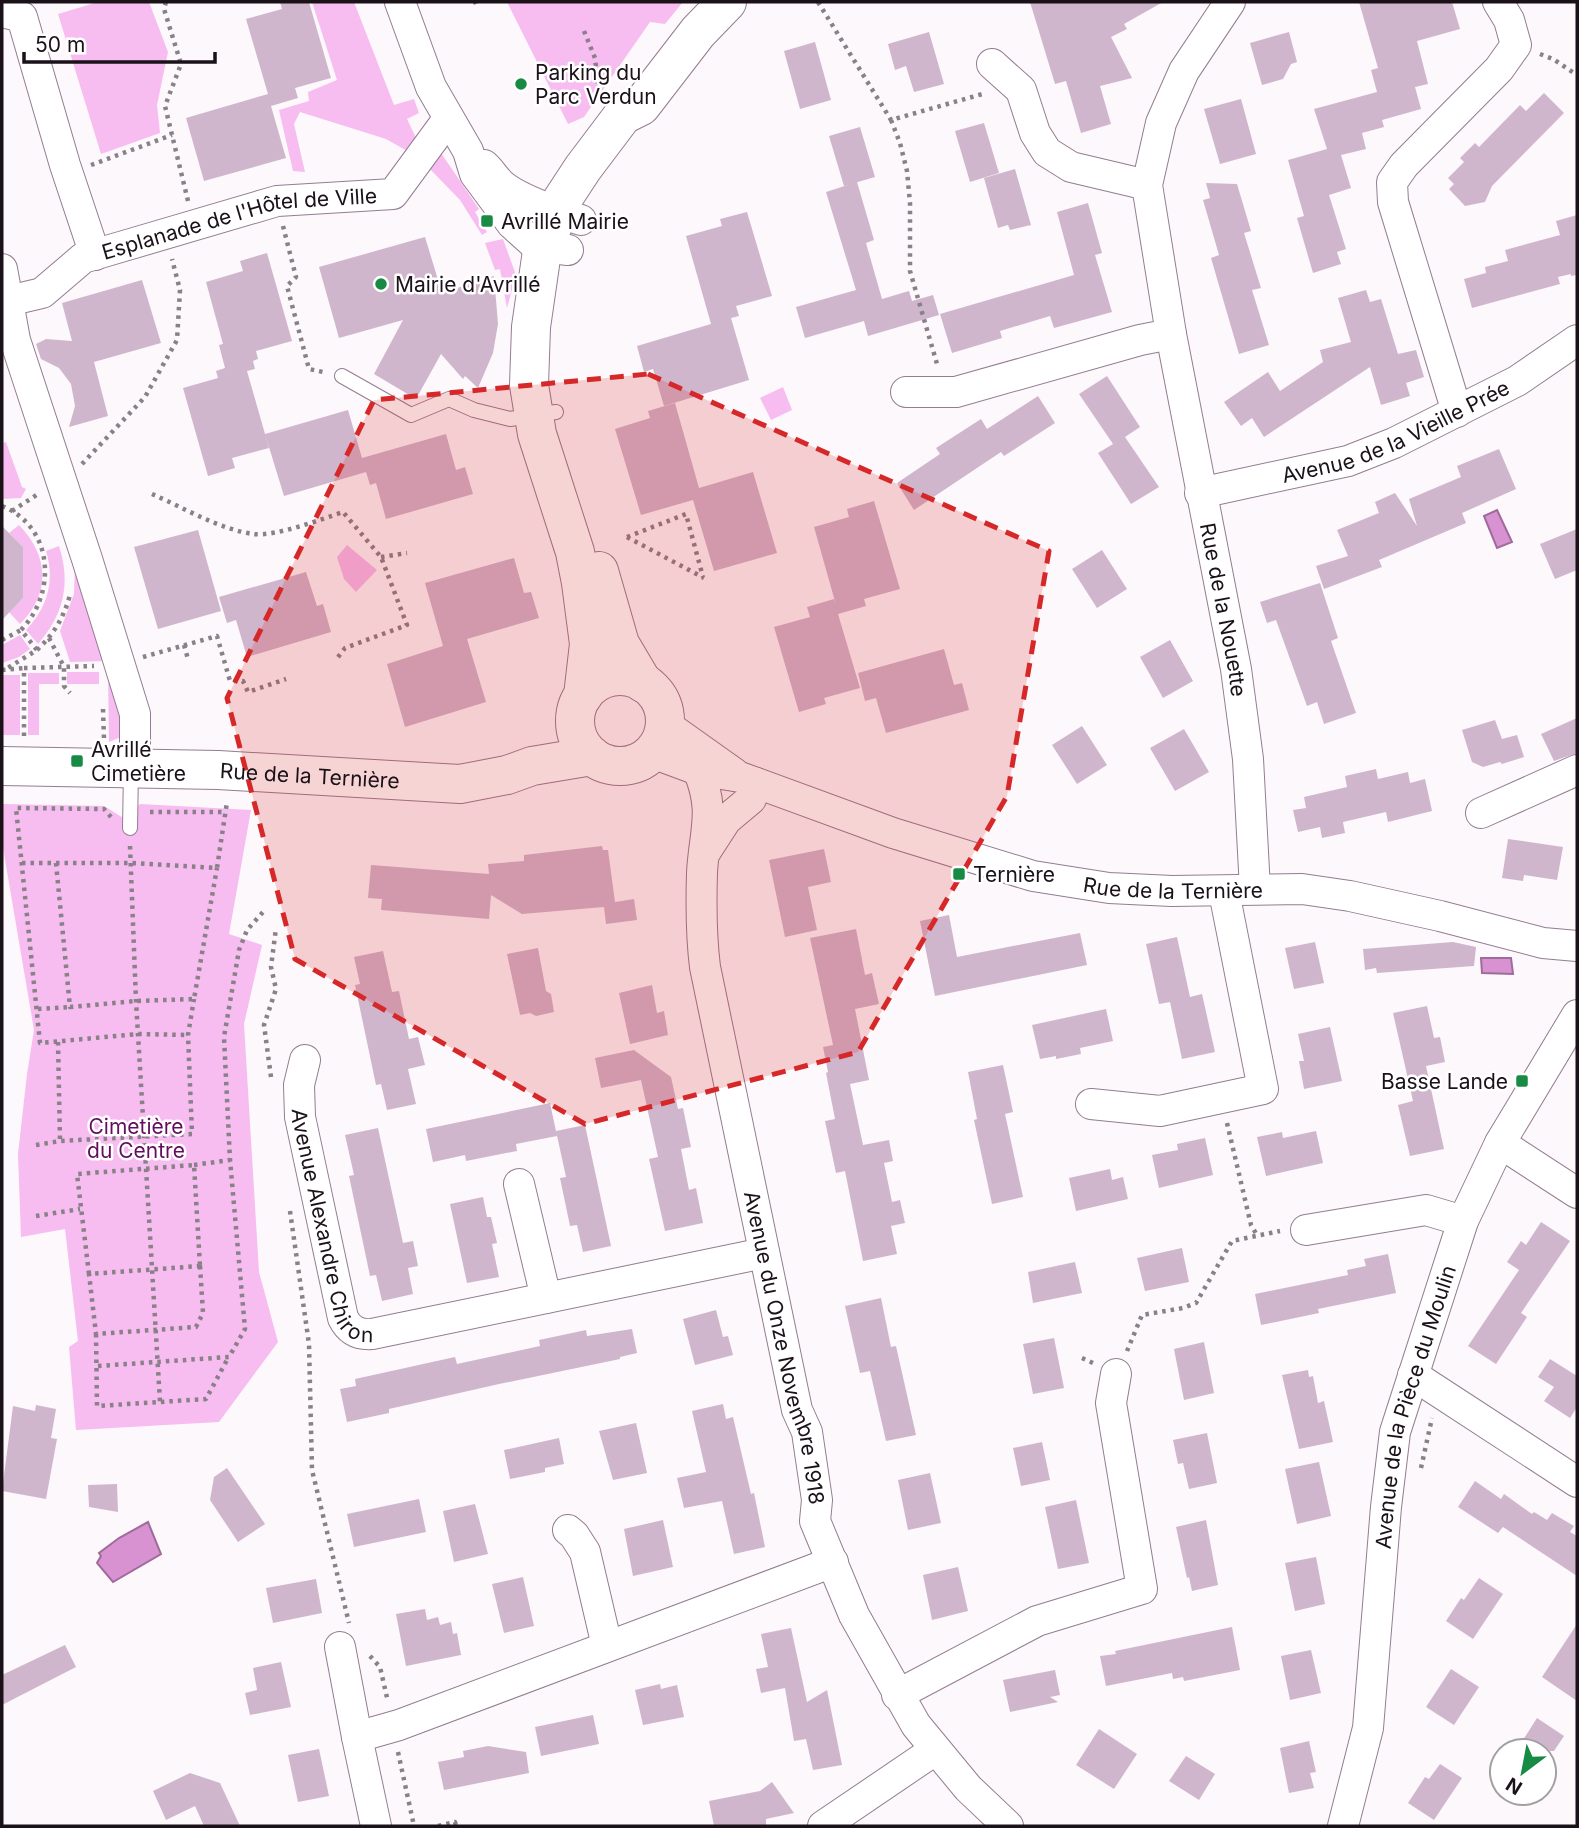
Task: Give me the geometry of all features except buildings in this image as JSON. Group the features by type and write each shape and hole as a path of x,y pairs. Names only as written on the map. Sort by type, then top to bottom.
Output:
{"street":[{"path":"400,2 431,87 468,151 503,186 562,233"},
{"path":"545,413 545,461 575,552 589,644 579,709 579,738 592,756 605,763 619,766 633,764 658,739 664,712 660,700 643,682 620,644 560,441 545,413 529,384 531,327 562,233 570,187 623,115 641,106 698,32 727,2"},
{"name":"Rue de la Nouette","path":"1230,2 1184,71 1161,122 1147,184 1200,493 1236,669 1248,759 1255,889"},
{"path":"1457,412 1394,202 1392,182 1404,166 1499,69 1516,45 1509,20 1498,2"},
{"path":"2,12 22,17 66,169 95,255"},
{"path":"992,64 1021,90 1035,133 1047,152 1071,167 1147,184"},
{"name":"Esplanade de l'Hôtel de Ville","path":"4,286 42,293 83,258 276,201 393,194 448,119"},
{"path":"2,269 15,340 136,720 133,766"},
{"path":"906,392 953,392 1140,340 1171,334"},
{"name":"Avenue de la Vieille Prée","path":"1200,493 1348,460 1395,443 1517,381 1577,340"},
{"path":"579,709 592,687 608,678 626,677 643,682"},
{"name":"Rue de la Ternière","path":"532,766 579,709"},
{"name":"Rue de la Ternière","path":"658,739 748,780 893,833 1033,876 1108,888 1224,892 1302,889 1350,896 1440,916 1543,943 1577,946"},
{"name":"Rue de la Ternière","path":"658,739 698,770 748,780"},
{"name":"Rue de la Ternière","path":"13,757 460,784 507,775 532,766 592,756"},
{"name":"Avenue du Onze Novembre 1918","path":"698,770 709,804 701,931 705,967 797,1410 807,1432 817,1500 816,1521 854,1615 897,1695 935,1750 968,1788 1008,1826"},
{"path":"1482,813 1577,770"},
{"name":"Avenue du Onze Novembre 1918","path":"704,855 726,820 751,799 748,780"},
{"path":"1091,1104 1160,1111 1263,1089 1224,892"},
{"name":"Avenue de la Pièce du Moulin","path":"1343,1826 1368,1728 1386,1507 1395,1432 1463,1221 1500,1143 1577,1016"},
{"name":"Avenue Alexandre Chiron","path":"305,1060 299,1085 300,1117 343,1318 352,1330 365,1335 372,1334 764,1253"},
{"path":"1500,1143 1577,1193"},
{"path":"519,1184 546,1298"},
{"path":"1306,1230 1426,1210 1463,1221"},
{"path":"897,1695 1037,1621 1142,1589 1111,1403 1116,1374"},
{"path":"1413,1375 1577,1482"},
{"path":"568,1530 585,1552 607,1646"},
{"path":"357,1737 399,1725 833,1562"},
{"path":"345,1636 357,1737 376,1826"},
{"path":"823,1826 935,1750"}],"lane":[{"path":"342,376 411,415 449,399 474,410 510,419 545,413"},
{"path":"130,828 133,766"}],"path":[{"path":"166,2 164,9 181,64 165,106 194,225"},
{"path":"818,2 891,120 900,143 910,203 910,271 940,374 953,392"},
{"path":"584,31 595,58 599,94"},
{"path":"1516,45 1553,59 1577,75"},
{"path":"891,120 994,91 992,64"},
{"path":"66,169 172,135"},
{"path":"276,201 296,277 287,286 309,369 342,376"},
{"path":"12,511 74,472 145,397 177,340 180,290 165,234"},
{"path":"152,494 225,526 256,535 294,528 344,512 381,557 407,625 345,648 335,661"},
{"path":"2,506 12,511 37,540 46,578 40,603 21,630 2,640"},
{"path":"686,514 704,578 660,554 627,537 686,514"},
{"path":"381,557 407,553"},
{"path":"4,670 37,650 49,638 66,608 71,585"},
{"path":"21,630 37,650"},
{"path":"4,670 120,665 217,636 230,681 243,681 248,692 286,679"},
{"path":"49,638 64,667 64,686 70,693"},
{"path":"184,645 188,659"},
{"path":"13,757 24,668"},
{"path":"37,1144 192,1134 188,1035 227,801"},
{"path":"188,1035 138,1034 40,1043 16,808 104,809 121,825 130,828 138,827 147,820 150,811 226,812"},
{"path":"130,828 136,1001 158,1331 160,1402"},
{"path":"22,863 131,863 217,868"},
{"path":"56,863 70,1007"},
{"path":"230,1160 77,1174 96,1334 97,1406 206,1399 245,1329 230,1160 224,1037 239,950 247,930 263,912"},
{"path":"38,1009 194,999"},
{"path":"58,1042 60,1141"},
{"path":"1228,1097 1226,1129 1251,1225 1258,1237"},
{"path":"96,1334 196,1327 203,1314 194,1165"},
{"path":"36,1216 80,1209"},
{"path":"1116,1374 1136,1335 1142,1315 1196,1303 1232,1241 1283,1231 1306,1230"},
{"path":"89,1274 200,1266"},
{"path":"309,1344 312,1470 345,1636"},
{"path":"98,1366 229,1357"},
{"path":"438,1826 456,1822 456,1826"}],"highlighted area":[{"path":"648,374 1049,551 1007,796 858,1052 585,1124 295,959 227,698 374,400"}],"green space":[{"path":"98,2 149,2 168,52 157,105 160,133 101,154 58,14"},
{"path":"312,2 354,2 394,105 414,99 419,113 407,119 417,140 409,152 386,139 300,112 294,124 305,172 293,171 279,110 309,101 308,92 337,80"},
{"path":"507,2 683,2 665,24 650,22 584,117 568,124"},
{"path":"439,150 479,209 475,212 487,232 482,235 460,200 426,165"},
{"path":"503,239 516,275 507,308 500,269 495,270 485,243"},
{"path":"783,387 792,410 771,420 760,398"},
{"path":"6,442 22,487 26,489 21,498 2,499 2,443"},
{"path":"19,525 36,549 42,574 37,600 20,624 9,612 23,598 23,547 9,533"},
{"path":"347,545 377,570 356,592 344,579 337,557"},
{"path":"59,546 64,573 63,598 54,621 38,644 26,630 40,612 48,593 50,573 46,551"},
{"path":"75,564 109,661 70,662 60,631 74,594"},
{"path":"20,635 30,649 19,657 2,663 2,645"},
{"path":"108,671 124,709 123,736 109,742"},
{"path":"67,672 99,672 99,684 67,684"},
{"path":"28,673 59,673 59,684 39,684 39,735 28,735"},
{"path":"2,675 20,675 20,735 2,735"},
{"name":"Cimetière du Centre","path":"2,804 104,806 125,819 140,804 251,810 229,934 262,945 244,1024 259,1272 278,1342 219,1422 76,1430 69,1347 78,1341 65,1229 21,1237 18,1154 34,1030 2,842"}],"shaded area":[{"path":"1497,510 1512,542 1497,548 1484,516"},
{"path":"1481,958 1511,958 1513,974 1482,973"},
{"path":"148,1522 161,1554 113,1582 97,1563 101,1556 99,1553"}],"place":[{"name":"Parking du Parc Verdun","path":"521,84"},
{"name":"Avrillé Mairie","path":"487,221"},
{"name":"Mairie d'Avrillé","path":"381,284"},
{"name":"Avrillé Cimetière","path":"77,761"},
{"name":"Ternière","path":"959,874"},
{"name":"Basse Lande","path":"1522,1081"}]}
